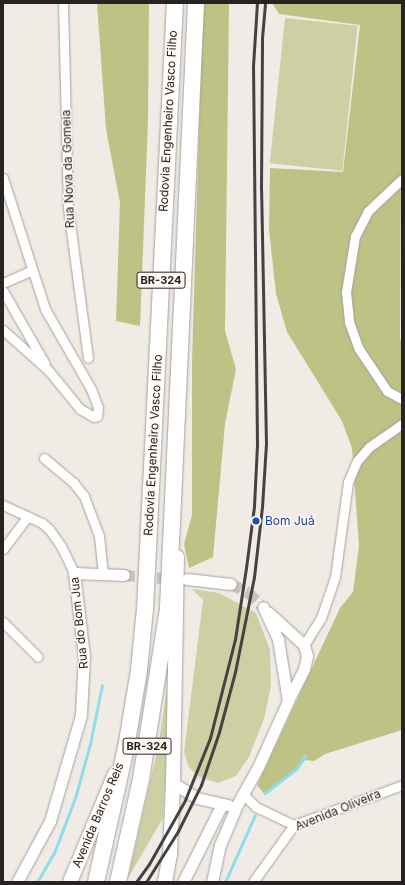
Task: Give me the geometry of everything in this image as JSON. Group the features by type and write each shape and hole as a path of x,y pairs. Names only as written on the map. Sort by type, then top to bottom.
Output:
{"highway":[{"name":"Rodovia Engenheiro Vasco Filho","path":"96,882 126,748 139,670 145,609 174,3"},
{"name":"Rodovia Engenheiro Vasco Filho","path":"118,882 141,778 154,705 168,608 174,505 196,3"}],"main road":[{"path":"165,882 170,856 178,604 174,505"},
{"name":"Avenida Barros Reis","path":"70,882 126,748"}],"street":[{"name":"Rua Nova da Gomeia","path":"63,3 68,208 88,358"},
{"path":"3,178 45,309 91,389 98,407 97,416 94,417 76,406 49,371 3,291"},
{"path":"402,180 368,211 355,236 346,292 349,322 359,349 377,380 387,391 402,399"},
{"path":"3,283 28,272"},
{"path":"3,330 49,371"},
{"path":"304,645 321,618 335,577 348,482 357,461 369,447 402,424"},
{"path":"44,458 72,482 84,496 99,536 103,574"},
{"name":"Rua do Bom Jua","path":"3,505 42,523 56,537 74,573 84,656 80,715 50,821 17,882"},
{"path":"3,549 28,516"},
{"path":"74,573 124,575"},
{"path":"187,580 231,584"},
{"path":"212,882 220,846 237,805 258,767 288,700 304,669 307,656 304,645 264,608 278,639 288,700"},
{"path":"3,622 38,657"},
{"path":"173,783 197,798 222,804 256,807 294,825"},
{"name":"Avenida Oliveira","path":"253,882 294,825 402,785"},
{"path":"243,794 256,807"},
{"path":"183,882 222,804"}],"green space":[{"path":"97,3 149,3 148,121 140,326 116,321 120,203 106,129"},
{"path":"203,3 229,3 225,331 236,369 225,424 213,557 189,568 184,544 192,515 192,361"},
{"path":"272,3 402,3 400,339 402,343 402,730 325,754 314,761 305,760 298,770 265,795 257,785 340,608 353,592 359,546 352,448 342,421 287,332 276,294 269,229 270,168 343,172 360,25 279,14"},
{"path":"285,18 358,26 342,171 270,163"},
{"path":"192,589 219,593 256,613 270,650 271,686 264,719 249,757 236,776 218,783 199,777 188,766 184,752 203,600"},
{"path":"167,689 170,692 163,818 128,878 158,747"}],"waterway":[{"path":"37,882 54,853 75,798 90,744 102,685"},
{"path":"265,793 296,769 305,756"},
{"path":"225,882 255,815"}],"tunnel":[{"path":"124,575 175,579"},
{"path":"231,584 248,592 263,607"}],"railway":[{"path":"136,882 149,864 185,800 210,738 235,639 246,568 254,506 257,445 253,66 257,3"},
{"path":"146,882 178,831 201,785 219,732 235,672 254,577 262,507 266,444 261,189 262,38 265,3"}],"place":[{"name":"Bom Juá","path":"256,521"}]}
